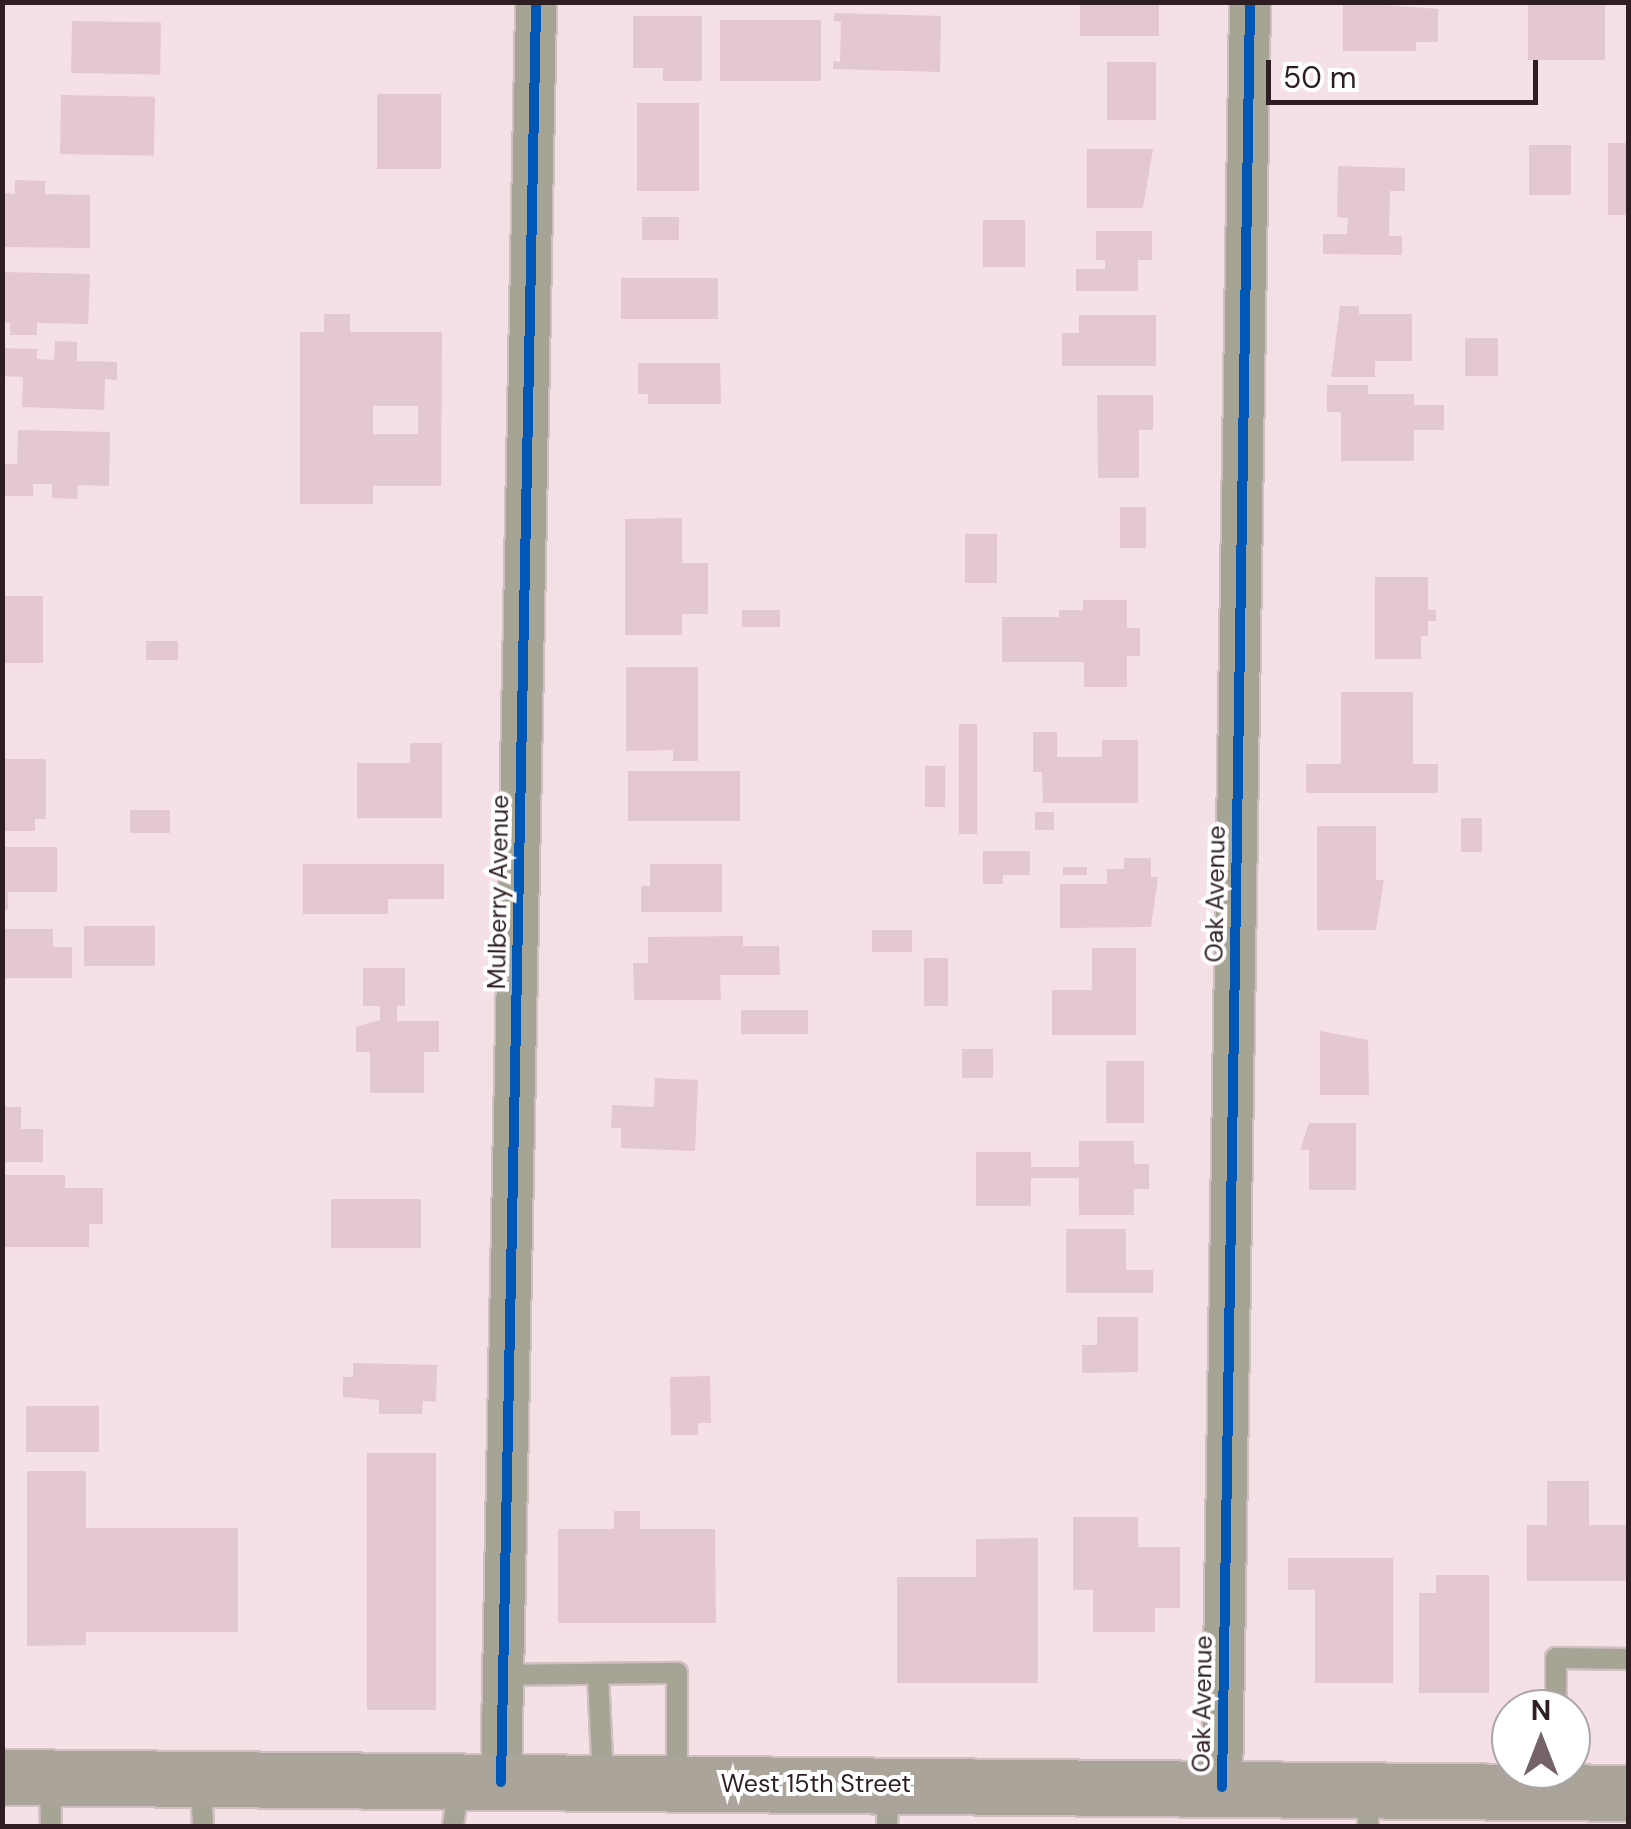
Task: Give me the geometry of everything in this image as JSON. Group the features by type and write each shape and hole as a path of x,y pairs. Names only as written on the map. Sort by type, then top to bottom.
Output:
{"highway":[{"name":"West 15th Street","path":"35,1794 202,1802 471,1796 604,1783 677,1783 887,1805 1245,1794 1368,1808 1496,1789"},
{"name":"West 15th Street","path":"1591,1786 1628,1792"}],"street":[{"name":"Mulberry Avenue","path":"471,1796 503,1675 536,2"},
{"name":"Oak Avenue","path":"1245,1794 1250,2"}],"lane":[{"path":"1556,1689 1556,1658 1628,1659"},
{"path":"503,1675 676,1673 677,1783"},
{"path":"598,1674 604,1783"}],"building":[{"path":"1080,2 1159,2 1159,36 1080,36"},
{"path":"1343,2 1438,9 1438,42 1416,42 1416,51 1343,51"},
{"path":"1528,2 1605,2 1605,60 1528,60"},
{"path":"834,13 941,16 940,72 833,69 833,61 840,62 841,22 834,21"},
{"path":"633,16 702,16 702,81 663,81 663,68 633,68"},
{"path":"720,20 821,20 821,81 720,81"},
{"path":"72,21 161,23 160,75 71,73"},
{"path":"1107,62 1156,62 1156,120 1107,120"},
{"path":"377,94 441,94 441,169 377,169"},
{"path":"61,95 155,97 154,156 60,154"},
{"path":"637,103 699,103 699,191 637,191"},
{"path":"1608,143 1628,143 1628,215 1608,215"},
{"path":"1529,145 1571,145 1571,195 1529,195"},
{"path":"1087,149 1153,149 1143,208 1087,208"},
{"path":"1338,166 1405,168 1405,191 1390,191 1389,236 1402,236 1402,255 1323,254 1323,234 1347,234 1348,218 1337,217"},
{"path":"15,180 45,181 45,194 90,195 90,248 2,247 2,193 15,194"},
{"path":"642,217 679,217 679,240 642,240"},
{"path":"983,220 1025,220 1025,267 983,267"},
{"path":"1096,231 1152,231 1152,260 1138,260 1138,291 1076,291 1076,269 1105,269 1105,260 1096,260"},
{"path":"2,272 90,274 88,324 37,323 37,335 10,335 10,323 2,322"},
{"path":"621,278 718,278 718,319 621,319"},
{"path":"1340,306 1359,306 1359,314 1412,314 1412,361 1375,361 1375,377 1331,377"},
{"path":"324,314 350,314 350,332 442,332 441,486 373,486 373,504 300,504 300,332 324,332","holes":["373,406 418,406 418,434 373,434"]},
{"path":"1079,315 1156,315 1156,366 1062,366 1062,333 1079,333"},
{"path":"1465,338 1498,338 1498,376 1465,376"},
{"path":"55,341 77,342 77,361 117,362 117,380 105,379 104,410 22,407 23,377 2,376 2,348 37,349 37,359 54,360"},
{"path":"638,363 720,363 721,404 648,404 648,394 638,394"},
{"path":"1327,385 1368,385 1368,394 1414,394 1414,405 1444,405 1444,430 1414,430 1414,461 1341,461 1341,412 1327,412"},
{"path":"1097,395 1153,395 1153,430 1139,430 1139,478 1098,478"},
{"path":"18,430 110,432 109,486 78,485 77,499 52,498 52,484 33,484 33,496 2,496 2,464 17,464"},
{"path":"1120,507 1146,507 1146,548 1120,548"},
{"path":"682,518 682,563 708,563 708,614 682,614 682,635 625,635 625,519"},
{"path":"965,534 997,534 997,583 965,583"},
{"path":"1375,577 1428,577 1428,610 1436,610 1436,621 1428,621 1428,636 1421,636 1421,659 1375,659"},
{"path":"2,596 43,596 43,663 2,663"},
{"path":"1083,600 1127,600 1127,628 1140,628 1140,656 1127,656 1127,687 1084,687 1084,662 1002,662 1002,617 1059,617 1059,610 1083,610"},
{"path":"742,610 780,610 780,627 742,627"},
{"path":"146,641 178,641 178,660 146,660"},
{"path":"626,667 698,667 698,761 673,761 673,750 626,751"},
{"path":"1341,692 1413,692 1413,764 1438,764 1438,793 1306,793 1306,764 1341,764"},
{"path":"959,724 977,724 977,834 959,834"},
{"path":"1033,732 1057,732 1057,757 1102,757 1102,740 1138,740 1138,803 1043,803 1042,772 1033,772"},
{"path":"410,743 442,743 442,818 357,818 357,763 410,763"},
{"path":"2,759 46,759 46,819 35,819 35,831 2,831"},
{"path":"925,766 945,766 945,807 925,807"},
{"path":"628,771 740,771 740,821 628,821"},
{"path":"130,810 170,810 170,833 130,833"},
{"path":"1035,812 1054,812 1054,830 1035,830"},
{"path":"1461,818 1482,818 1482,852 1461,852"},
{"path":"1317,826 1376,826 1376,880 1384,880 1376,930 1317,930"},
{"path":"2,847 57,847 57,892 8,892 8,910 2,910"},
{"path":"983,851 1030,851 1030,875 1003,875 1003,884 983,884"},
{"path":"1124,858 1151,858 1151,877 1158,877 1151,927 1060,928 1060,884 1107,884 1107,869 1124,869"},
{"path":"303,864 444,864 444,899 388,899 388,914 303,914"},
{"path":"650,864 722,864 722,912 641,912 641,886 650,886"},
{"path":"1063,867 1087,867 1087,875 1063,875"},
{"path":"84,926 155,926 155,966 84,966"},
{"path":"2,929 53,929 53,947 72,947 72,978 2,978"},
{"path":"872,930 912,930 912,952 872,952"},
{"path":"743,936 743,946 779,946 780,975 720,975 721,1000 634,1000 633,963 648,963 648,937"},
{"path":"1092,948 1136,948 1136,1035 1052,1035 1052,990 1092,990"},
{"path":"924,958 948,958 948,1006 924,1006"},
{"path":"363,968 405,968 405,1006 397,1006 397,1021 439,1021 439,1052 424,1052 424,1093 370,1093 370,1052 356,1052 356,1027 380,1020 380,1006 363,1006"},
{"path":"741,1010 808,1010 808,1034 741,1034"},
{"path":"1320,1031 1368,1040 1369,1095 1320,1095"},
{"path":"962,1049 993,1049 993,1078 962,1078"},
{"path":"1106,1061 1144,1061 1144,1123 1106,1123"},
{"path":"655,1078 698,1080 695,1151 621,1148 621,1128 611,1128 612,1105 654,1107"},
{"path":"2,1107 21,1107 21,1129 43,1129 43,1162 2,1162"},
{"path":"1309,1123 1356,1123 1356,1190 1309,1190 1309,1150 1300,1150"},
{"path":"1079,1141 1134,1141 1134,1164 1149,1164 1149,1189 1134,1189 1134,1215 1079,1215 1079,1178 1031,1178 1031,1206 976,1206 976,1152 1031,1152 1031,1167 1079,1167"},
{"path":"2,1175 65,1175 65,1188 103,1188 103,1224 89,1224 89,1247 3,1247"},
{"path":"331,1199 421,1199 421,1248 331,1248"},
{"path":"1066,1229 1126,1229 1126,1270 1153,1270 1153,1293 1066,1293"},
{"path":"1097,1317 1138,1317 1138,1372 1082,1373 1082,1345 1097,1345"},
{"path":"353,1363 437,1365 436,1402 423,1401 422,1414 379,1414 379,1400 343,1397 343,1377 353,1377"},
{"path":"710,1376 711,1423 698,1423 698,1435 671,1435 670,1377"},
{"path":"26,1406 99,1406 99,1452 26,1452"},
{"path":"367,1453 436,1453 436,1710 367,1710"},
{"path":"27,1471 86,1471 86,1528 238,1528 238,1632 86,1632 86,1645 27,1646"},
{"path":"1547,1481 1589,1481 1589,1525 1628,1525 1628,1581 1527,1581 1527,1525 1547,1525"},
{"path":"614,1511 640,1511 640,1529 715,1529 716,1623 558,1623 558,1529 614,1529"},
{"path":"1073,1517 1138,1517 1138,1547 1180,1547 1180,1608 1155,1608 1155,1632 1093,1632 1093,1590 1073,1590"},
{"path":"1038,1538 1038,1683 897,1683 897,1577 976,1577 976,1539"},
{"path":"1288,1558 1393,1558 1393,1683 1315,1683 1315,1590 1288,1590"},
{"path":"1436,1575 1489,1575 1489,1693 1419,1693 1419,1593 1436,1593"}],"cycle path":[{"path":"501,1782 536,2"},
{"path":"1222,1787 1250,2"}]}
